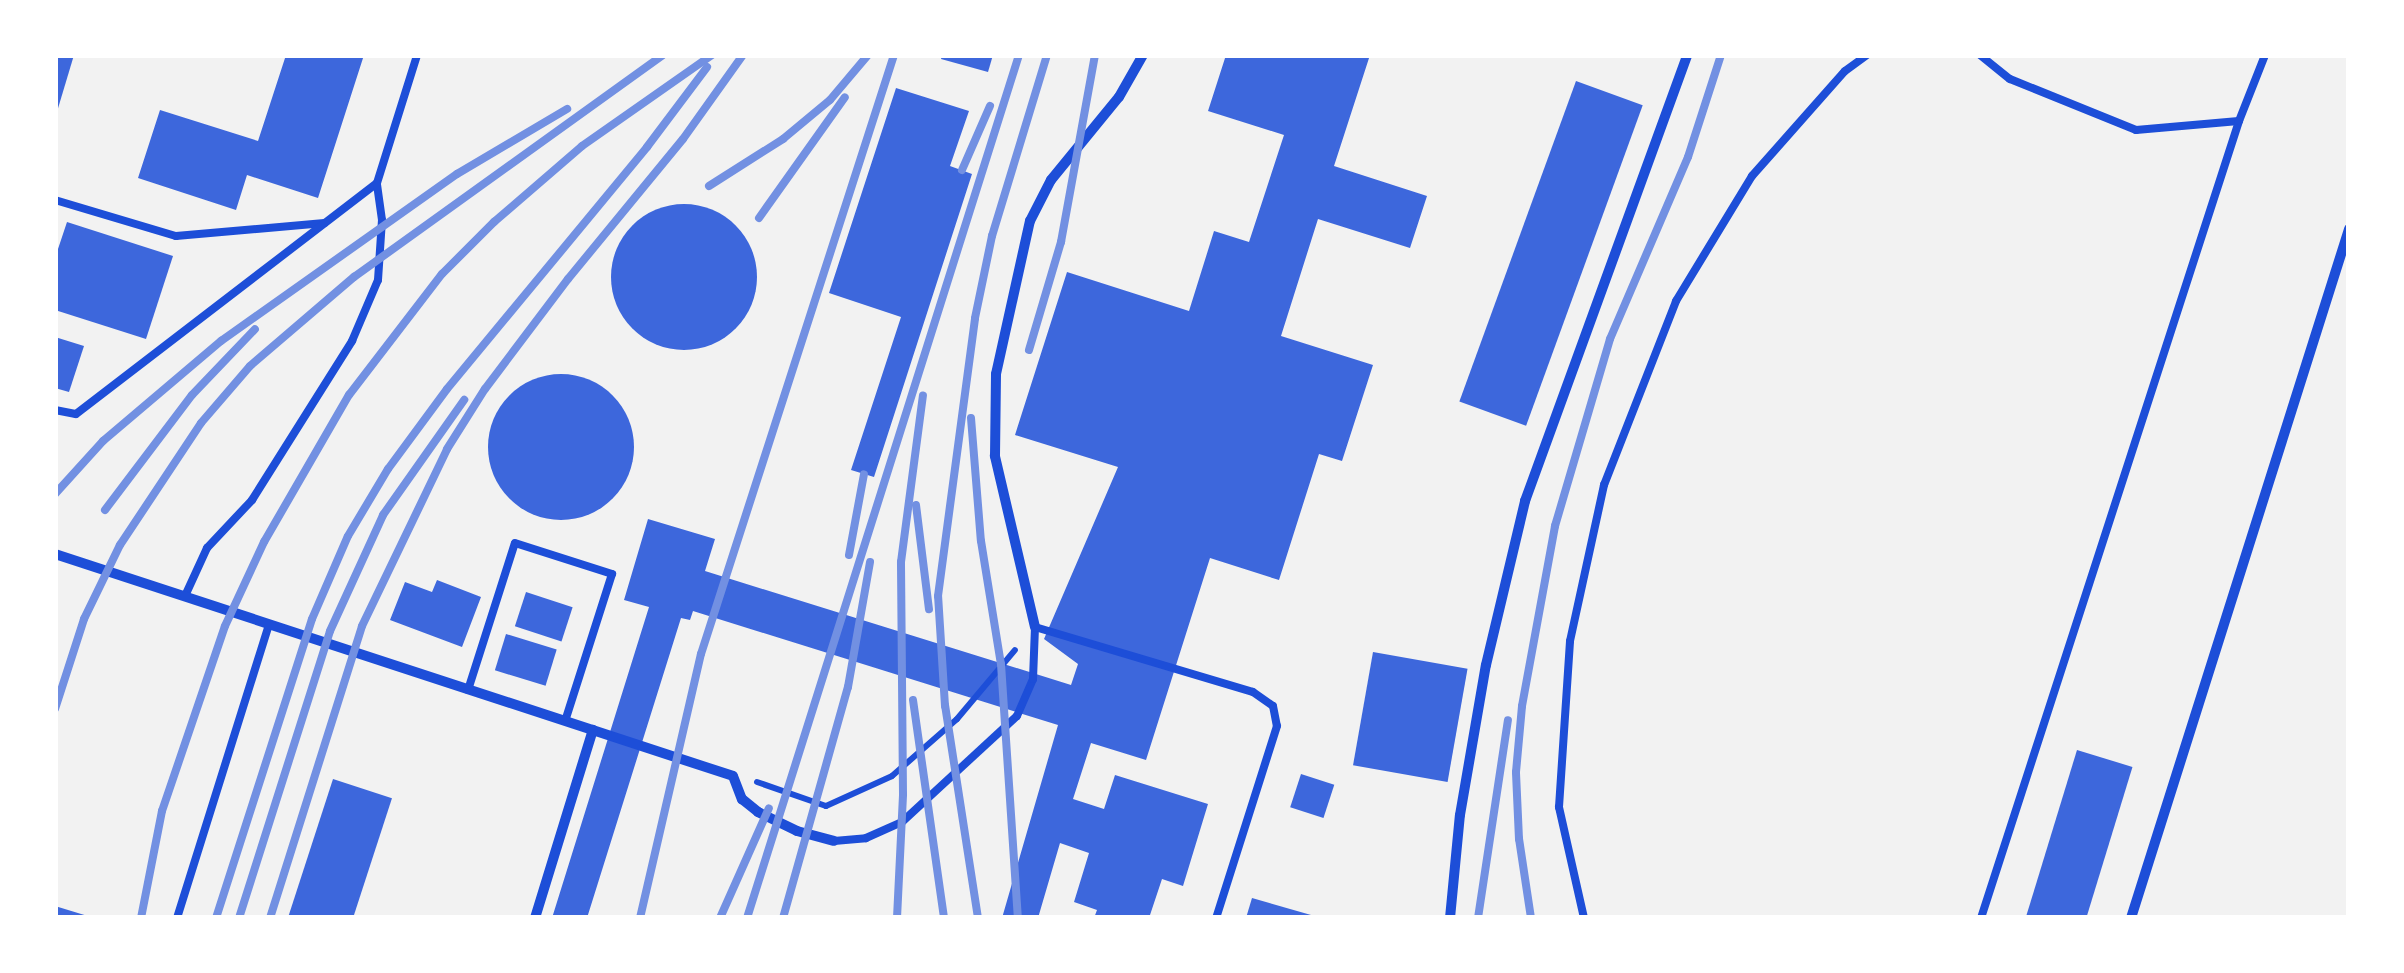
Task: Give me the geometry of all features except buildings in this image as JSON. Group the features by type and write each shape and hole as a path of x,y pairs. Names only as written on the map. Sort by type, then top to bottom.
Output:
{"street":[{"path":"1035,626 995,456 996,374 1030,221 1052,180 1119,97 1143,55"},
{"path":"1450,918 1460,814 1483,684 1525,501 1687,55"},
{"path":"2131,918 2349,229"},
{"path":"55,554 733,776 742,799 758,812 796,831 834,841"},
{"path":"534,918 593,730"}],"lane":[{"path":"185,596 208,548 252,500 352,341 378,280 382,220 376,183 417,55"},
{"path":"1584,918 1560,807 1570,640 1604,485 1676,301 1752,176 1844,71 1867,55"},
{"path":"1980,55 2010,78 2136,130 2238,121"},
{"path":"1982,918 2238,121 2265,55"},
{"path":"55,410 76,414 376,183"},
{"path":"55,200 176,236 324,223"},
{"path":"468,690 515,543 612,574 566,721"},
{"path":"177,918 269,624"},
{"path":"834,841 866,838 902,822 1017,716 1033,679 1035,626 1254,692 1273,706 1277,726 1216,918"}],"path":[{"path":"733,776 772,785 826,806 892,776 957,718 1035,626"}],"railway":[{"path":"55,709 84,619 120,545 201,423 250,366 354,277 663,55"},
{"path":"141,918 162,811 225,626 264,542 349,395 442,274 494,222 582,146 712,55"},
{"path":"270,918 362,626 447,449 485,389 568,279 683,139 743,55"},
{"path":"709,186 783,139 830,100 868,55"},
{"path":"640,918 701,654 894,55"},
{"path":"747,918 1019,55"},
{"path":"978,918 945,706 938,596 975,318 992,236 1047,55"},
{"path":"1029,350 1061,242 1095,55"},
{"path":"1531,918 1519,839 1516,772 1522,706 1555,526 1610,339 1688,157 1721,55"},
{"path":"216,918 312,619 348,536 388,469 447,389 647,147 707,67"},
{"path":"759,218 845,97"},
{"path":"962,170 990,106"},
{"path":"55,494 103,441 221,341 457,174 567,109"},
{"path":"105,510 192,395 255,329"},
{"path":"897,918 903,794 901,562 923,395"},
{"path":"239,918 330,631 383,515 464,400"},
{"path":"971,418 981,541 1001,664 1018,918"},
{"path":"849,555 864,474"},
{"path":"916,505 929,609"},
{"path":"783,918 848,687 870,562"},
{"path":"913,700 944,918"},
{"path":"1478,918 1508,720"},
{"path":"720,918 769,808"}]}
